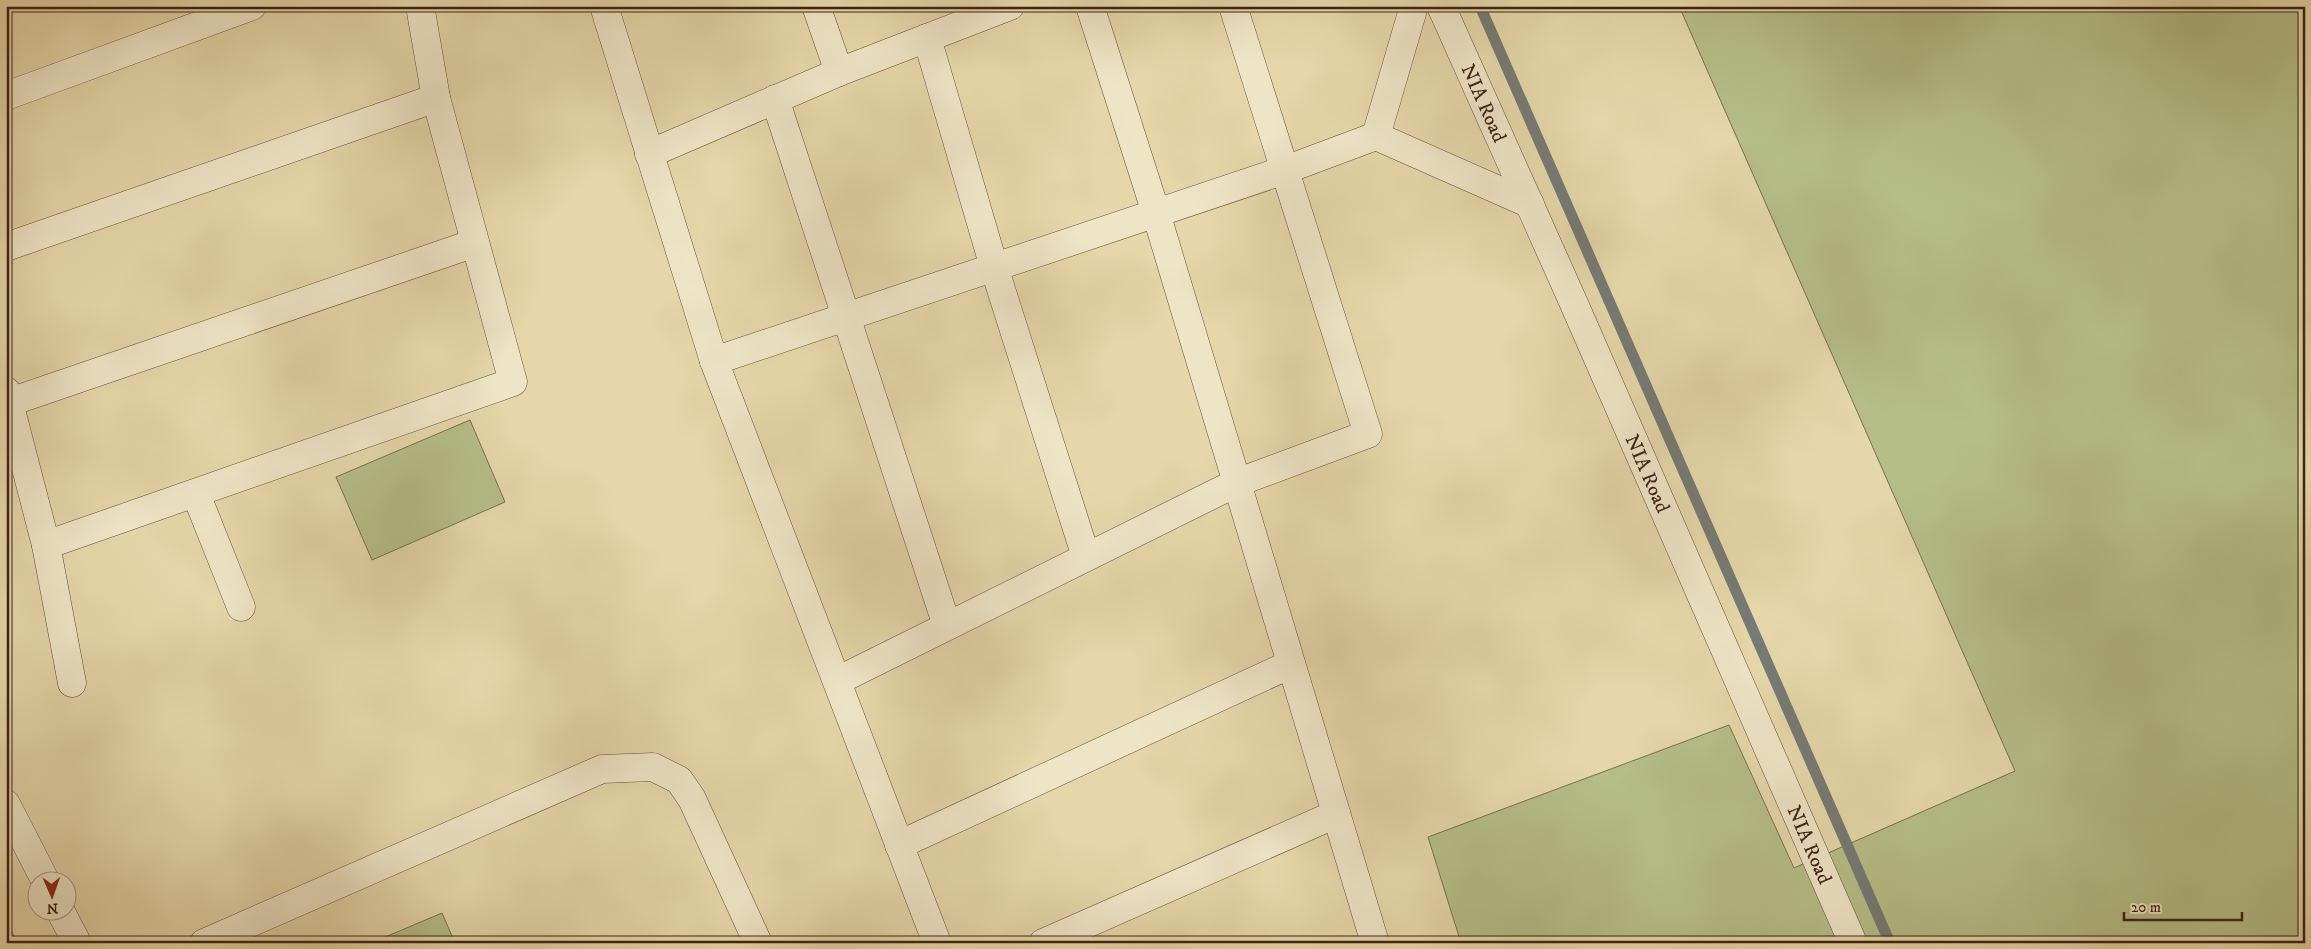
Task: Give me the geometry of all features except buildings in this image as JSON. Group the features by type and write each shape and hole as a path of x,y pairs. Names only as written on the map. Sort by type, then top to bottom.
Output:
{"street":[{"path":"6,96 252,6"},
{"path":"46,545 512,382 436,98 420,6"},
{"path":"605,6 714,361 936,943"},
{"path":"816,6 839,72"},
{"path":"649,154 839,72 1010,6"},
{"path":"1090,6 1156,213 1375,943"},
{"path":"837,681 1236,483 1368,434 1233,6"},
{"path":"1376,136 1414,6"},
{"name":"NIA Road","path":"1441,6 1530,204 1852,943"},
{"path":"926,38 994,267 1086,557"},
{"path":"6,247 436,98"},
{"path":"775,99 947,626"},
{"path":"714,361 1285,170 1376,136 1530,204"},
{"path":"72,683 46,545 8,397 475,243"},
{"path":"196,494 242,607"},
{"path":"899,845 1291,664"},
{"path":"204,943 602,769 653,767 679,780 692,800 758,943"},
{"path":"6,804 41,872"},
{"path":"1043,943 1336,814"},
{"path":"66,922 77,943"}],"green space":[{"path":"1679,6 2305,6 2305,943 1461,943 1428,837 1729,725 1794,868 2015,771"},
{"path":"470,420 505,502 372,560 336,477"},
{"path":"442,913 455,943 371,943"},
{"path":"6,919 17,943 6,943"}],"waterway":[{"path":"1480,6 1890,943"}]}
